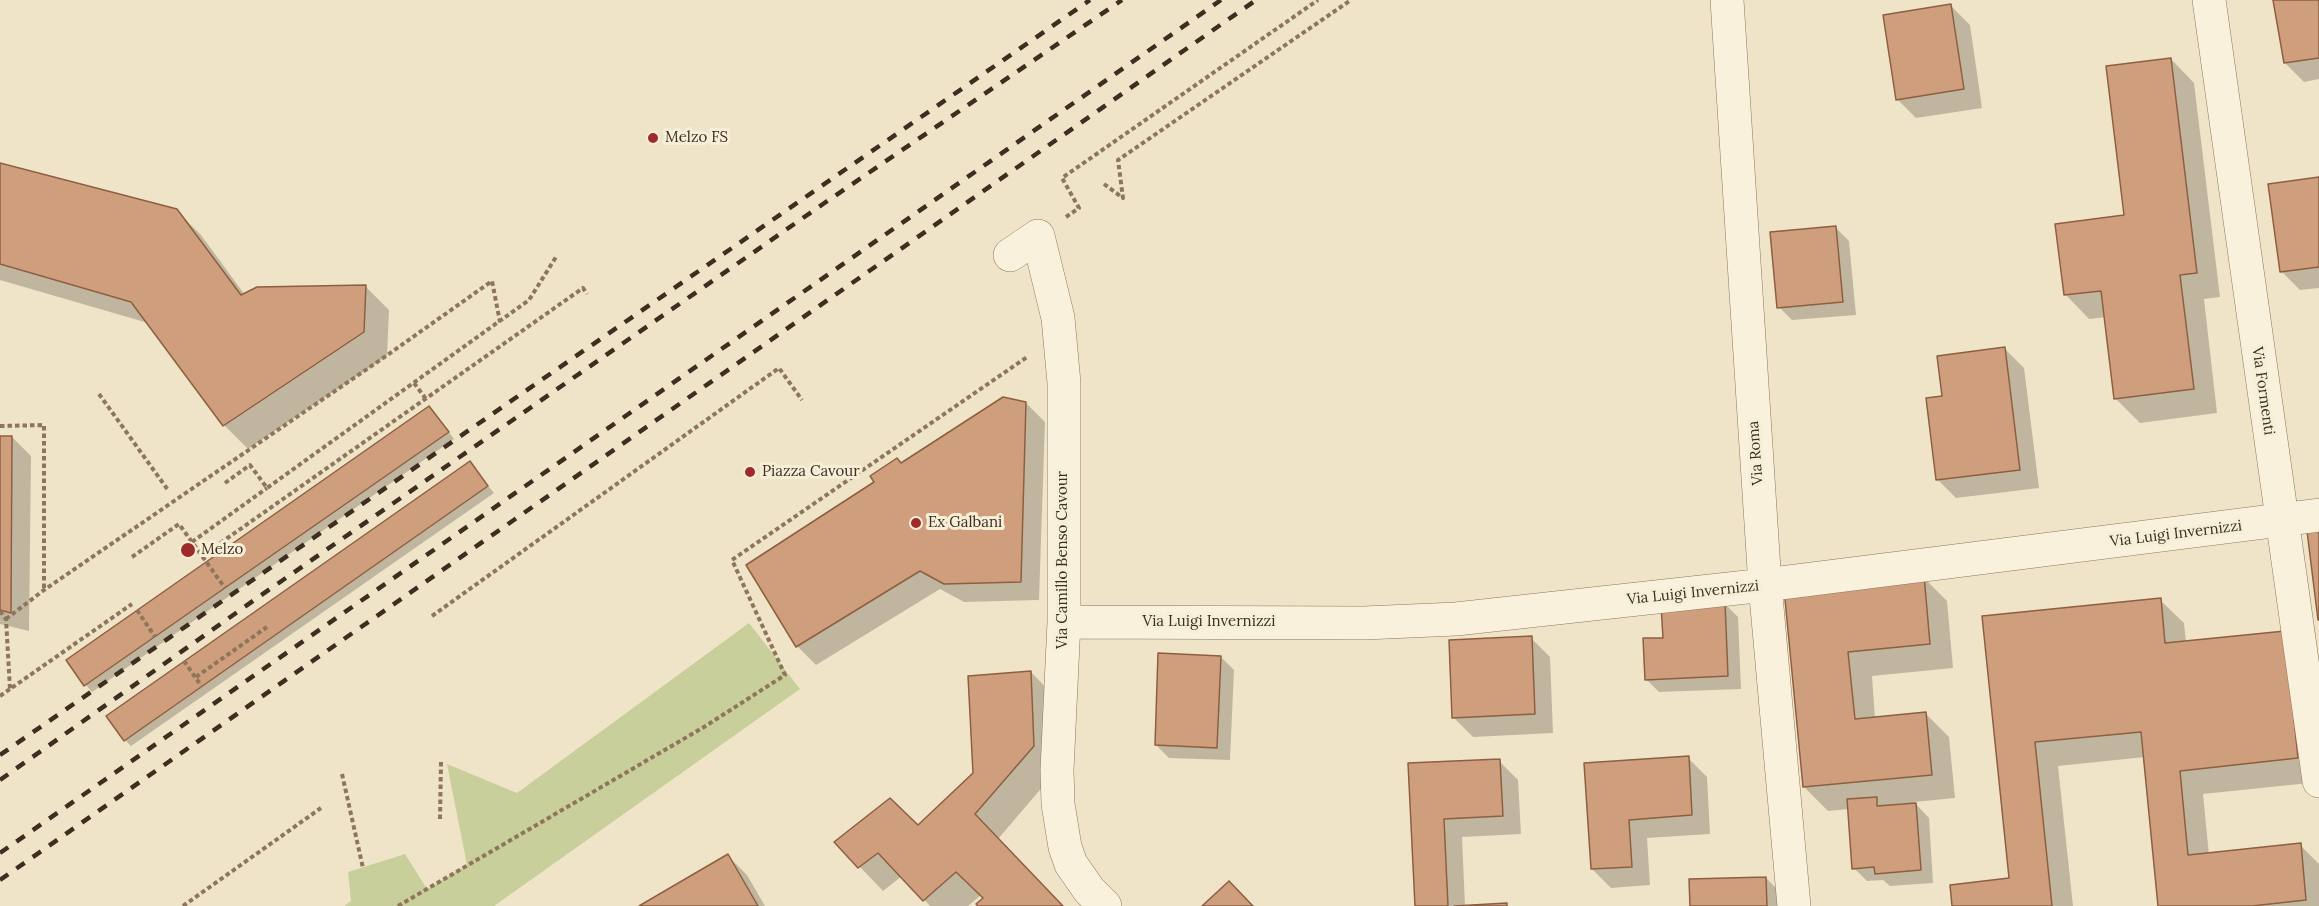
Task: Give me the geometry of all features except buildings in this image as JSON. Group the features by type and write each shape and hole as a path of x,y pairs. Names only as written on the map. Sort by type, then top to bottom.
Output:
{"street":[{"name":"Via Roma","path":"1727,0 1765,585 1794,906"},
{"name":"Via Formenti","path":"2209,0 2319,782"},
{"path":"1010,255 1038,236"},
{"name":"Via Camillo Benso Cavour","path":"1038,236 1051,284 1060,333 1064,392 1064,622 1057,770 1060,818 1065,847 1071,864 1089,890 1106,906"},
{"name":"Via Luigi Invernizzi","path":"1064,622 1364,623 1426,621 1765,585 2319,515"}],"path":[{"path":"1038,236 1079,208 1062,178 1318,0"},
{"path":"1104,184 1123,198 1118,160 1351,0"},
{"path":"192,542 529,300 556,257"},
{"path":"6,619 44,590 492,281 500,322"},
{"path":"202,556 583,288 587,294"},
{"path":"398,906 704,727 785,675 732,560 1060,333"},
{"path":"432,616 779,368 802,400"},
{"path":"414,383 426,399"},
{"path":"99,394 168,490"},
{"path":"0,426 44,426 44,590"},
{"path":"225,483 250,465 267,488"},
{"path":"132,558 179,524 225,588"},
{"path":"0,696 132,604"},
{"path":"137,610 155,637"},
{"path":"0,611 6,619 10,689"},
{"path":"196,677 267,627"},
{"path":"184,661 202,687"},
{"path":"440,819 441,761"},
{"path":"342,774 363,868"},
{"path":"183,906 321,808"}],"green space":[{"path":"749,623 800,689 494,906 344,906 351,901 348,872 405,854 427,889 467,865 447,764 517,793"}],"railway":[{"path":"0,755 1090,0"},
{"path":"0,780 823,204 1122,0"},
{"path":"0,853 1221,0"},
{"path":"0,880 1256,0"}],"place":[{"name":"Melzo FS","path":"653,138"},
{"name":"Piazza Cavour","path":"750,472"},
{"name":"Ex Galbani","path":"916,523"},
{"name":"Melzo","path":"188,550"}]}
